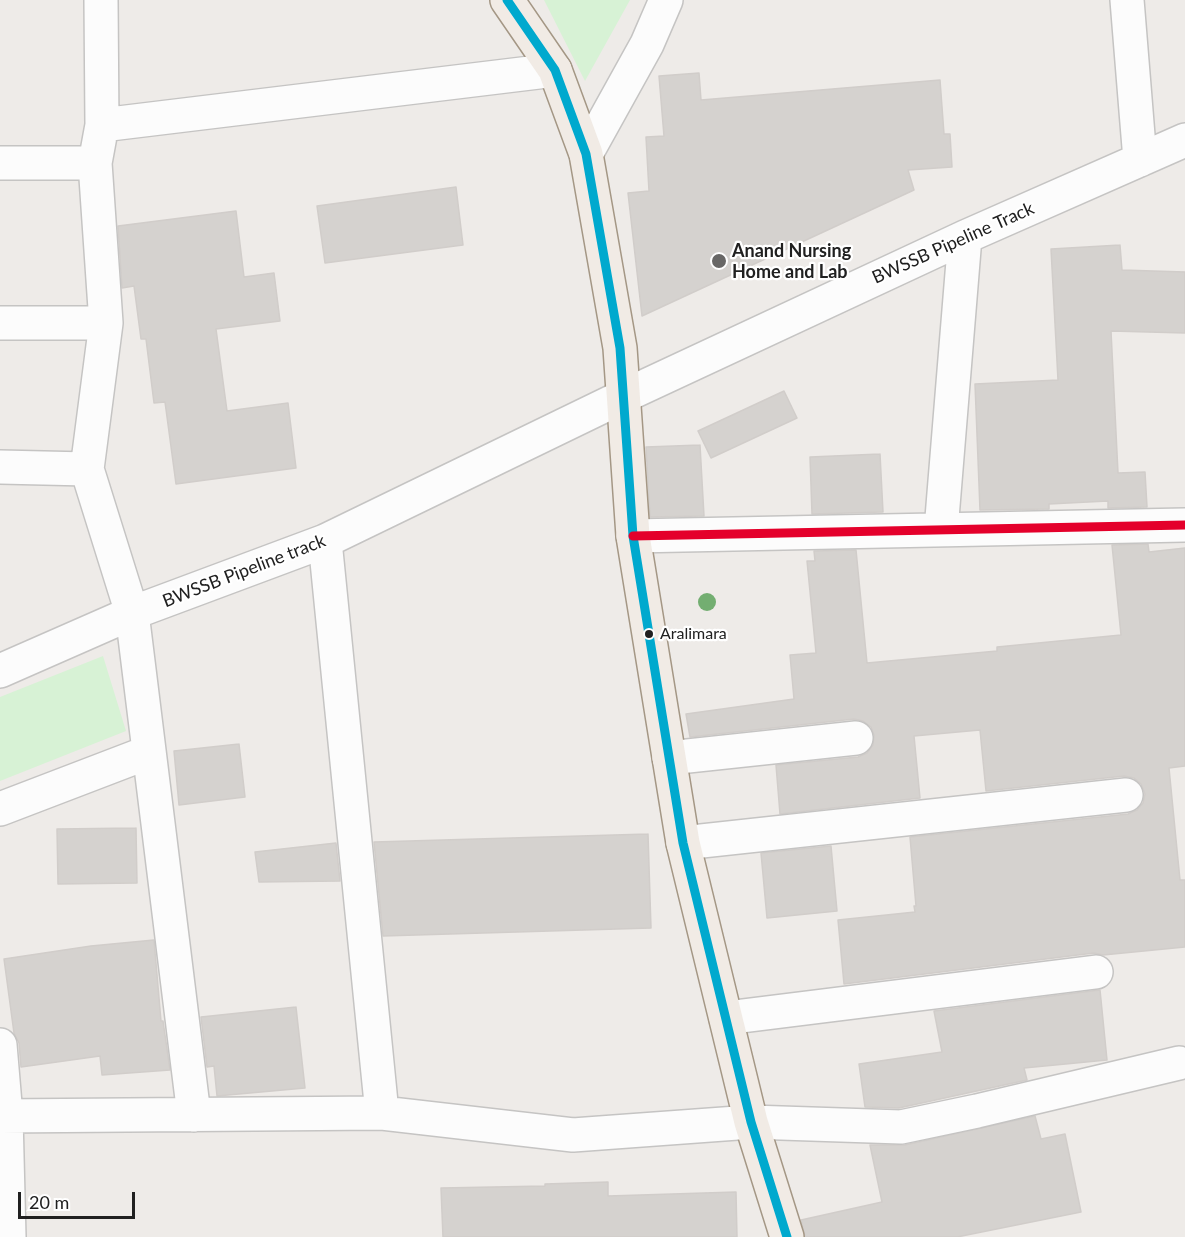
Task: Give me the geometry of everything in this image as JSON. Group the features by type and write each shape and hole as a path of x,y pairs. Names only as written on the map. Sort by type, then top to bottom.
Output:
{"main road":[{"path":"507,0 555,70 586,154 620,348 633,536 683,843 751,1122 787,1237"}],"street":[{"path":"100,0 102,125 95,163 106,322 87,469 132,613 194,1115"},
{"path":"586,154 647,44 666,0"},
{"path":"1127,0 1140,160"},
{"path":"102,125 555,70"},
{"name":"BWSSB Pipeline Track","path":"624,396 965,237 1185,140"},
{"path":"0,163 95,163"},
{"path":"942,530 965,237"},
{"path":"0,323 106,322"},
{"name":"BWSSB Pipeline track","path":"0,671 132,613 325,541 624,396"},
{"path":"0,467 87,469"},
{"path":"633,536 1185,525"},
{"path":"325,541 382,1113"},
{"path":"669,758 856,738"},
{"path":"0,809 149,752"},
{"path":"683,843 1126,795"},
{"path":"726,1018 1096,972"},
{"path":"0,1045 9,1237"},
{"path":"3,1116 382,1113 573,1135 751,1122 901,1127 1179,1063"}],"green space":[{"path":"544,0 630,0 585,81"},
{"path":"103,656 126,731 0,781 0,697"}],"building":[{"path":"699,73 701,100 940,80 944,134 950,134 952,167 908,170 914,190 642,316 628,193 649,191 646,137 664,136 659,76"},
{"path":"456,187 463,245 325,263 317,206"},
{"path":"236,211 244,277 274,273 280,321 216,329 227,411 288,403 296,468 176,484 165,402 154,403 146,339 141,339 134,286 122,288 118,226"},
{"path":"1120,245 1122,270 1185,272 1185,333 1111,331 1118,473 1145,472 1147,507 1108,508 1108,501 1049,504 1049,509 980,510 975,384 1058,380 1051,249"},
{"path":"784,391 797,418 711,458 698,431"},
{"path":"700,445 704,516 650,517 646,447"},
{"path":"880,454 883,512 812,514 810,457"},
{"path":"1148,544 1149,552 1185,548 1185,766 1169,768 1180,880 1185,880 1185,947 1103,955 1094,953 844,984 838,920 915,912 910,837 1128,814 1137,810 1143,803 1145,794 1141,784 1134,778 1124,776 986,791 980,730 914,736 920,798 780,814 776,765 858,757 867,753 873,745 874,735 871,727 863,721 854,719 690,737 686,714 794,699 790,655 816,653 807,561 815,561 814,551 856,550 867,663 997,651 997,647 1121,635 1112,545"},
{"path":"239,744 245,797 179,805 174,751"},
{"path":"136,828 137,883 58,884 57,829"},
{"path":"648,834 651,928 383,936 374,842"},
{"path":"336,843 340,881 259,882 255,852"},
{"path":"831,846 837,911 767,918 761,853"},
{"path":"154,940 161,1021 163,1021 170,1070 102,1075 100,1056 21,1067 4,959 91,946"},
{"path":"1100,990 1107,1060 1024,1068 1027,1080 899,1108 865,1107 859,1064 942,1052 934,1011"},
{"path":"296,1007 305,1088 217,1096 214,1066 207,1067 201,1017"},
{"path":"1035,1116 1041,1139 1065,1134 1081,1212 957,1237 805,1237 801,1220 882,1202 870,1145 905,1145"},
{"path":"608,1182 608,1196 736,1192 737,1237 443,1237 441,1188"}],"transit line":[{"path":"507,0 555,70 586,154 620,348 633,536 683,843 751,1122 787,1237"},
{"path":"633,536 1185,525"}],"place":[{"name":"Anand Nursing Home and Lab","path":"719,261"},
{"name":"Aralimara","path":"649,634"}]}
